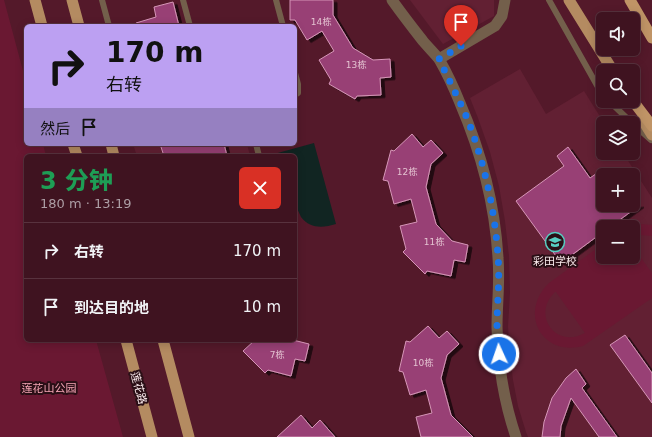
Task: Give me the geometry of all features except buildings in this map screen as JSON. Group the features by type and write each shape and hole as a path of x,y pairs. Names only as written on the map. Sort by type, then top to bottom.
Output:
{"highway":[{"path":"630,0 652,38"},
{"path":"638,108 652,126"}],"main road":[{"path":"35,0 41,24"},
{"path":"72,0 78,24"},
{"path":"569,0 609,64"},
{"path":"636,108 652,135"},
{"name":"莲花路","path":"127,342 152,437"},
{"path":"164,342 189,437"}],"street":[{"path":"392,0 402,15 439,59 455,90 480,155 489,188 495,223 499,292 497,326 502,382 516,437"},
{"path":"439,59 495,26 502,16 505,0"}],"lane":[{"path":"102,0 108,24"},
{"path":"183,0 189,24"},
{"path":"276,0 282,24"},
{"path":"549,0 596,84"},
{"path":"297,80 297,94"},
{"path":"617,108 625,116"},
{"path":"640,129 652,140"}],"shaded area":[{"path":"410,0 494,0 494,16 443,44"},
{"name":"彩田学校","path":"520,69 546,114 584,91 600,116 596,116 596,160 628,160 633,168 596,168 596,212 640,212 640,179 652,198 652,437 528,437 518,406 510,353 508,327 510,292 509,256 505,221 499,186 490,152 470,98"},
{"path":"134,146 248,146 250,154 136,154"}],"green space":[{"name":"莲花山公园","path":"0,0 4,0 24,75 24,146 44,146 46,154 24,154 24,342 97,342 123,437 0,437"},
{"path":"640,224 652,225 652,236 640,235"},
{"path":"596,249 596,264 640,264 640,257 652,273 652,298 583,346 568,348 556,345 546,339 539,330 535,319 535,307 540,295 549,283","holes":["555,292 585,333 574,337 565,337 556,333 550,327 546,319 545,310 548,301"]}],"water":[{"path":"314,143 336,224 322,227 313,226 308,224 301,217 297,209 297,154 274,154"}],"place":[{"name":"彩田学校","path":"555,242"}],"route":[{"path":"461,46 439,59 455,90 468,122 480,155 489,188 495,223 498,257 499,292 497,326 499,354"}]}
